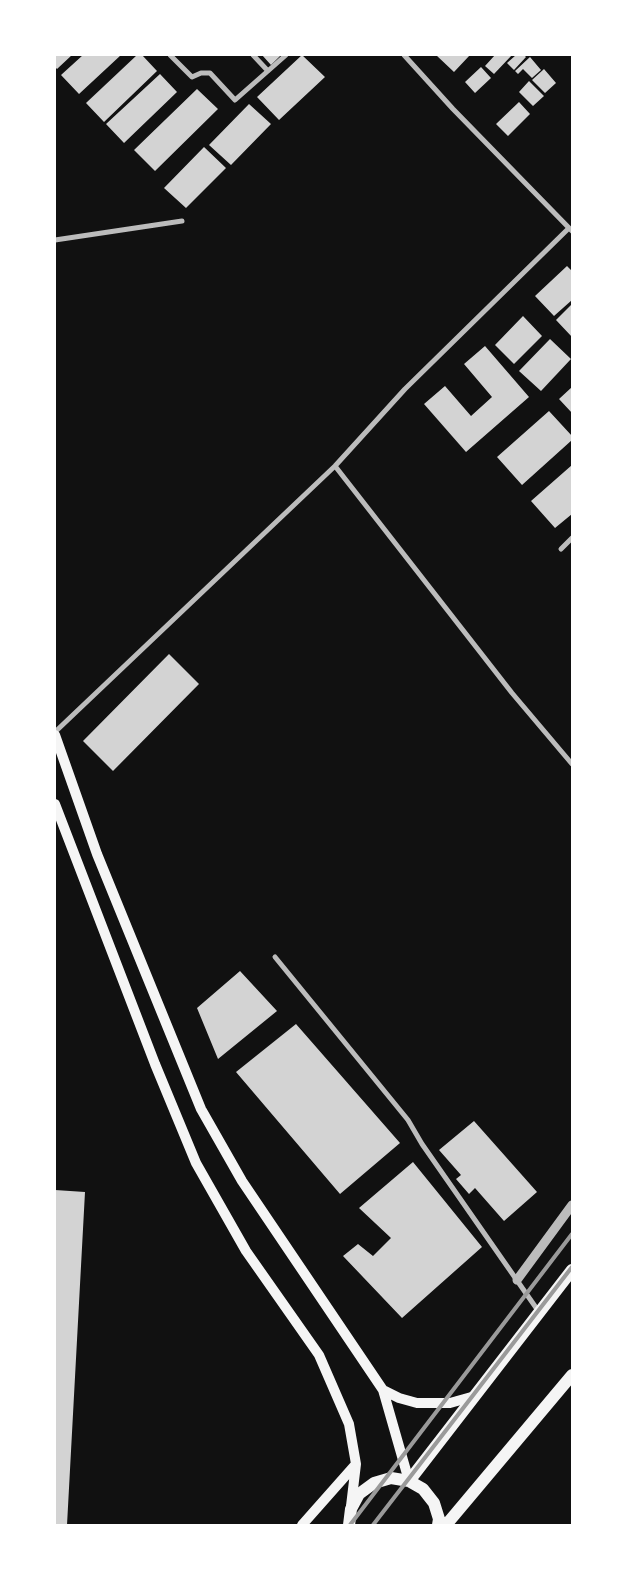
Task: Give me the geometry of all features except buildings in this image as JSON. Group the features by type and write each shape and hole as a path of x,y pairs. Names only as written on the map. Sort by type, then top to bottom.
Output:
{"main road":[{"path":"55,733 97,854 200,1109 242,1181 382,1390 409,1481"},
{"path":"55,804 155,1064 196,1163 246,1251 319,1355 350,1424 356,1464 349,1525"},
{"path":"409,1481 572,1270"},
{"path":"446,1525 572,1375"},
{"path":"382,1390 398,1398 417,1402 450,1403 475,1396"},
{"path":"302,1525 356,1464"},
{"path":"350,1509 359,1494 374,1483 391,1478 409,1481 423,1489 434,1503 439,1519 438,1525"}],"street":[{"path":"170,55 192,78 200,73 210,73 235,100 286,55"},
{"path":"253,55 268,71"},
{"path":"55,733 335,466 405,389 571,230 453,109 404,55"},
{"path":"55,240 182,221"},
{"path":"335,466 512,693 572,764"},
{"path":"561,549 572,538"},
{"path":"275,957 408,1120 422,1144 540,1313"},
{"path":"516,1280 572,1205"}],"railway":[{"path":"350,1525 572,1234"},
{"path":"373,1525 572,1267"}]}
